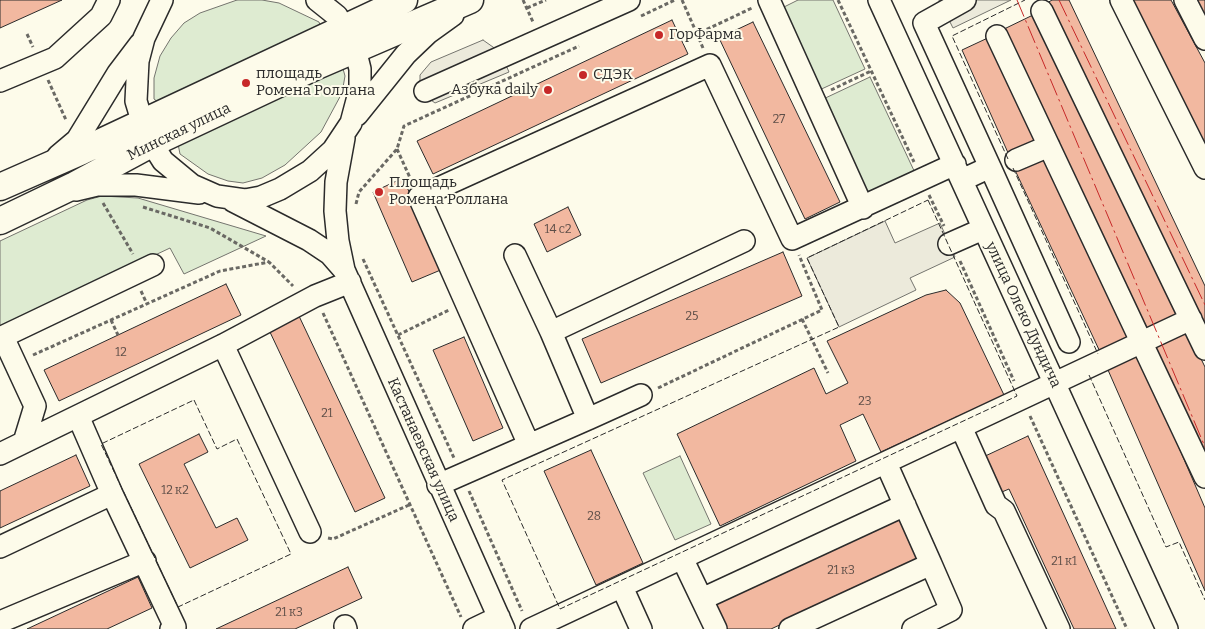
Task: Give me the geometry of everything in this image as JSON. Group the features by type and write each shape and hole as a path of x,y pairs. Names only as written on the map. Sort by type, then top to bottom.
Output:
{"main road":[{"name":"Минская улица","path":"350,38 404,0"},
{"name":"Минская улица","path":"0,221 55,194 146,134 350,38 470,0"},
{"name":"Минская улица","path":"0,187 82,151 146,134"}],"street":[{"path":"0,81 55,58 101,16 109,0"},
{"name":"Кастанаевская улица","path":"162,0 147,33 136,87 146,134 174,172 192,185 309,240 330,254 347,276"},
{"path":"43,167 78,140 118,73 147,33 178,0"},
{"path":"317,0 337,16 350,38"},
{"path":"348,129 406,54 428,33 474,0"},
{"path":"426,91 629,0"},
{"path":"769,0 863,208"},
{"name":"улица Олеко Дундича","path":"878,0 1166,629"},
{"path":"965,0 924,23 1069,342"},
{"path":"1121,0 1205,168"},
{"path":"1185,0 1205,39"},
{"path":"1042,11 1205,349"},
{"path":"997,36 1205,477"},
{"name":"Кастанаевская улица","path":"350,38 360,69 360,89 348,129 336,182 335,211 347,276 438,485 502,623"},
{"path":"529,445 419,197 710,65 792,239 922,181 958,172 990,167"},
{"name":"Кастанаевская улица","path":"221,197 245,200 261,197 287,185 310,171 333,150 348,129"},
{"path":"1016,160 1049,146"},
{"path":"55,194 97,185 128,185 155,186 221,197"},
{"path":"949,244 983,228"},
{"path":"551,332 744,241"},
{"path":"516,255 588,419"},
{"path":"24,442 35,406 2,337 143,269"},
{"path":"0,454 223,345 315,296 347,276"},
{"path":"531,629 1143,343 1190,319"},
{"path":"223,345 310,532"},
{"path":"438,485 641,395"},
{"path":"78,416 112,494 175,627 171,629"},
{"path":"961,427 996,505 1004,510 1059,629"},
{"path":"886,463 951,610 913,629"},
{"path":"0,548 112,494"},
{"path":"702,599 905,505"},
{"path":"682,558 716,629"},
{"path":"0,622 145,561"},
{"path":"790,629 932,564"},
{"path":"622,587 641,629"},
{"path":"468,625 502,623"}],"path":[{"path":"527,8 546,0"},
{"path":"682,0 710,65"},
{"path":"697,34 769,0"},
{"path":"838,0 922,181"},
{"path":"814,99 871,71"},
{"path":"397,149 419,197"},
{"path":"102,196 101,200 143,269 147,304"},
{"path":"101,200 109,200"},
{"path":"140,206 210,228 269,262 295,288 315,296 410,505 468,625"},
{"path":"641,395 822,310 792,239"},
{"path":"16,363 220,271 269,262"},
{"path":"398,335 466,302"},
{"path":"802,319 828,373"},
{"path":"111,320 118,335"},
{"path":"310,532 333,539 410,505"}],"green space":[{"path":"237,0 262,0 279,3 319,22 320,25 158,102 154,99 154,78 160,56 171,38 184,23 200,13"},
{"path":"798,0 833,0 865,69 815,92 778,10"},
{"path":"342,65 345,76 342,93 321,132 285,165 262,178 243,183 228,181 208,174 180,154 178,144"},
{"path":"870,77 917,177 866,202 819,101"},
{"path":"102,196 138,198 266,236 184,274 170,248 0,328 0,241 87,200"},
{"path":"680,456 711,524 675,540 643,473"}],"shaded area":[{"path":"939,0 1011,0 953,28"},
{"path":"483,40 500,52 509,72 435,103 420,92 420,75 431,62"},
{"path":"885,221 895,243 940,223 955,257 910,278 916,290 839,327 807,258"}],"building":[{"path":"0,0 62,0 0,28"},
{"path":"1052,0 1069,0 1205,286 1205,333 1047,3"},
{"path":"1128,0 1171,0 1205,63 1205,143"},
{"path":"1194,0 1205,0 1205,21"},
{"path":"1033,15 1178,317 1144,333 1000,31"},
{"path":"672,20 688,54 433,174 417,141"},
{"path":"753,22 840,202 805,219 719,38"},
{"path":"992,36 1039,141 1009,155 962,50"},
{"path":"1047,155 1133,338 1101,354 1015,170"},
{"path":"403,178 443,269 412,282 373,192"},
{"path":"568,207 581,235 547,252 534,224"},
{"path":"783,252 802,296 601,383 582,339"},
{"path":"226,284 241,315 59,401 44,370"},
{"path":"946,290 960,303 1004,395 881,452 863,414 840,425 856,461 720,526 677,434 814,368 826,394 848,383 827,341 926,295"},
{"path":"299,316 385,498 355,512 269,330"},
{"path":"1187,330 1205,367 1205,456 1153,347"},
{"path":"464,337 503,428 473,441 433,350"},
{"path":"1139,355 1205,508 1205,591 1108,370"},
{"path":"199,434 208,452 184,464 216,528 237,518 248,540 190,568 139,464"},
{"path":"1028,436 1116,629 1074,629 1009,489 997,494 981,458"},
{"path":"591,450 643,563 596,585 544,471"},
{"path":"76,455 90,486 0,528 0,491"},
{"path":"899,518 919,560 771,629 725,629 713,604"},
{"path":"348,567 362,598 295,629 216,629"},
{"path":"138,577 152,608 107,629 27,629"}],"fence":[{"path":"1008,159 952,36 1025,0"},
{"path":"1013,168 1098,354"},
{"path":"928,200 1017,396 560,609 502,480 839,327 807,258 928,200"},
{"path":"1089,375 1166,547 1179,542 1205,600"},
{"path":"194,400 217,449 237,439 291,554 178,607 101,444 194,400"}],"power":[{"path":"1017,0 1205,447"},
{"path":"1059,0 1205,305"}],"place":[{"name":"ГорФарма","path":"659,35"},
{"name":"СДЭК","path":"583,75"},
{"name":"площадь Ромена Роллана","path":"246,83"},
{"name":"Азбука daily","path":"548,90"},
{"name":"Площадь Ромена Роллана","path":"379,192"}]}
